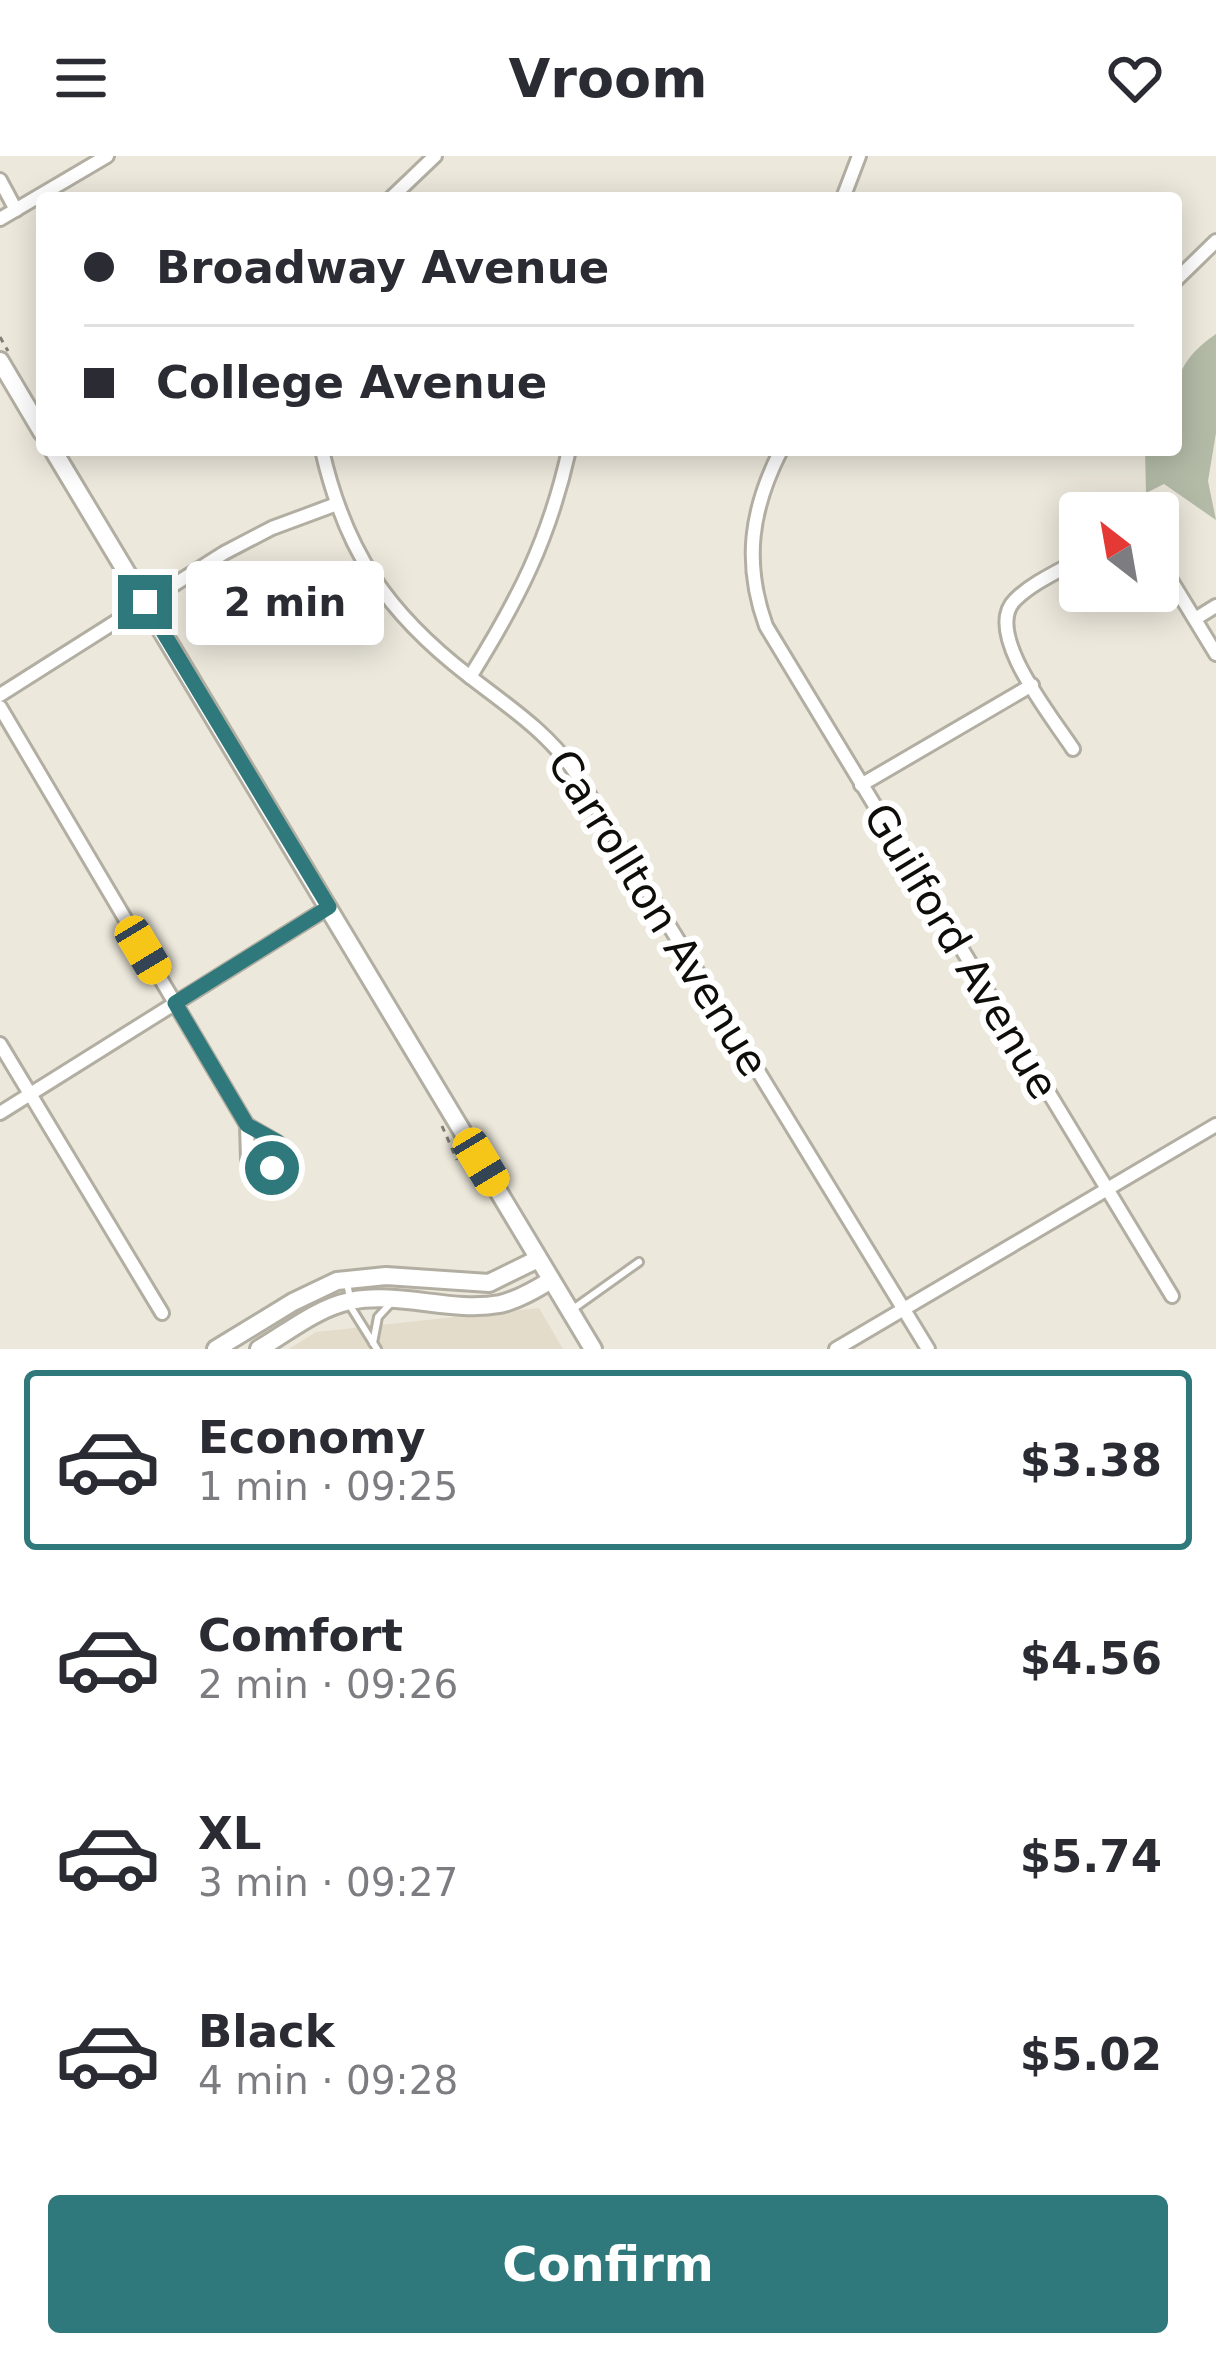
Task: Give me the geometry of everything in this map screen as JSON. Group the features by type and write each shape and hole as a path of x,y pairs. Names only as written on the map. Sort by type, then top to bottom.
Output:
{"main road":[{"path":"0,361 36,422"},
{"path":"56,456 593,1349"},
{"path":"216,1349 293,1302 346,1279 386,1276 488,1283 538,1259"},
{"path":"260,1349 322,1311 350,1301 487,1305 510,1301 551,1280"}],"street":[{"path":"46,192 106,156"},
{"path":"845,192 860,156"},
{"path":"396,192 427,158"},
{"path":"0,180 16,210"},
{"path":"0,219 36,198"},
{"path":"1182,274 1216,241"},
{"name":"Carrollton Avenue","path":"323,456 334,505 376,584 405,620 543,732 577,775 928,1349"},
{"path":"470,677 544,541 567,456"},
{"name":"Guilford Avenue","path":"778,456 760,496 752,531 757,602 774,643 1172,1297"},
{"path":"0,695 251,538 334,505"},
{"path":"1059,572 1013,601 1006,615 1005,636 1072,749"},
{"path":"1179,593 1216,654"},
{"path":"1195,619 1216,606"},
{"path":"860,785 1032,685"},
{"path":"0,707 247,1125"},
{"path":"0,1113 329,907"},
{"path":"0,1044 163,1313"},
{"path":"836,1349 1216,1125"}],"lane":[{"path":"570,1312 639,1262"},
{"path":"346,1279 350,1301 375,1346"},
{"path":"375,1346 378,1317 398,1299"}],"shaded area":[{"path":"539,1308 563,1349 289,1349 316,1332"}],"green space":[{"path":"1216,334 1216,433 1208,481 1216,520 1164,484 1146,492 1145,456 1182,456 1182,370"}],"route":[{"path":"145,602 329,907 175,1003 247,1125 278,1142 281,1154 272,1168"}]}
